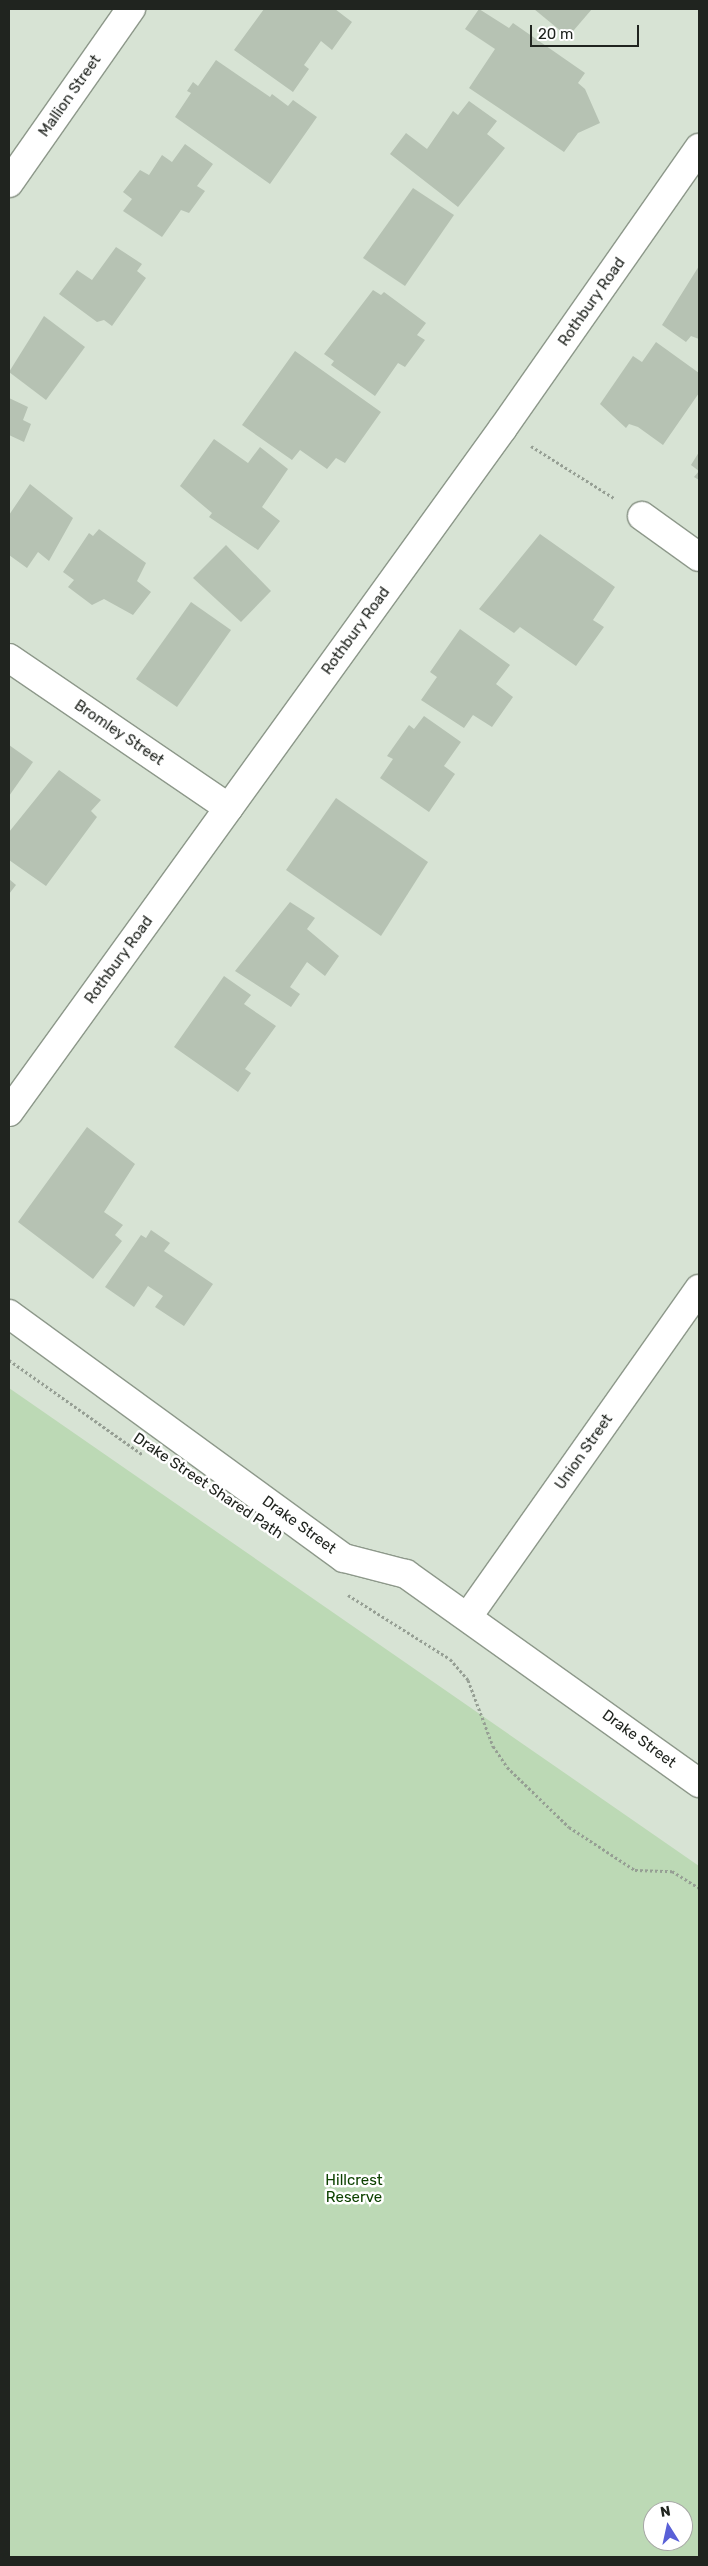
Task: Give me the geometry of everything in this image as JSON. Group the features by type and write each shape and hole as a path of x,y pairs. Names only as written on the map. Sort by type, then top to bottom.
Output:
{"street":[{"name":"Mallion Street","path":"9,183 131,9"},
{"name":"Rothbury Road","path":"9,1112 503,428 699,148"},
{"path":"642,516 699,557"},
{"name":"Bromley Street","path":"9,658 228,808"},
{"name":"Union Street","path":"469,1615 699,1289"},
{"name":"Drake Street","path":"9,1314 344,1558 406,1574 469,1615 699,1783"}],"path":[{"path":"503,428 642,516"},
{"name":"Drake Street Shared Path","path":"9,1360 147,1458"},
{"path":"340,1590 450,1659 468,1680 493,1746 507,1767 569,1827 635,1870 672,1871 699,1888"}],"green space":[{"name":"Hillcrest Reserve","path":"9,1388 699,1866 699,2557 9,2557"}],"building":[{"path":"264,9 335,9 352,22 332,50 321,41 304,65 309,69 293,92 234,50"},
{"path":"479,9 509,28 513,23 585,73 578,83 585,89 600,123 578,133 564,152 469,88 495,49 465,29"},
{"path":"534,9 592,9 568,37"},
{"path":"216,60 270,97 272,94 288,106 293,100 317,117 270,184 175,117 191,93 187,91 193,82 198,86"},
{"path":"469,101 497,121 487,134 505,148 458,207 390,154 406,133 427,149 453,111 458,115"},
{"path":"185,144 213,164 197,186 205,191 189,213 181,210 162,237 123,211 132,199 123,192 140,170 149,175 162,155 172,162"},
{"path":"413,188 454,215 405,286 363,258"},
{"path":"116,247 142,264 137,271 146,278 112,326 104,320 97,322 59,294 77,270 92,280"},
{"path":"699,266 699,339 691,336 686,342 662,325"},
{"path":"373,290 381,295 384,292 426,323 417,335 425,340 405,367 398,363 375,396 331,365 334,361 324,354"},
{"path":"44,316 85,347 46,400 9,372"},
{"path":"656,342 699,373 699,393 663,445 638,427 629,424 626,428 600,404 633,356 642,362"},
{"path":"295,351 381,412 345,463 336,458 327,469 300,450 292,460 242,425"},
{"path":"9,398 28,407 23,420 31,424 24,442 9,435"},
{"path":"214,439 248,463 260,447 288,469 262,507 280,521 258,550 209,517 212,513 180,486"},
{"path":"699,452 699,471 691,465"},
{"path":"699,471 699,480 694,477"},
{"path":"30,484 73,518 49,561 38,552 27,568 9,555 9,515"},
{"path":"99,529 146,563 137,581 151,592 133,615 104,599 92,605 68,587 74,580 63,572 89,533 93,536"},
{"path":"540,534 615,587 593,620 604,627 576,666 520,627 514,633 479,609"},
{"path":"226,545 271,591 241,622 193,578"},
{"path":"191,602 231,630 177,707 136,679"},
{"path":"460,629 510,665 496,684 513,697 492,727 473,715 464,728 421,700 437,677 430,672"},
{"path":"424,716 461,742 444,766 455,774 429,812 380,778 393,759 387,756 409,725 414,729"},
{"path":"9,745 33,762 9,796"},
{"path":"59,770 101,800 91,811 97,817 46,886 9,860 9,832"},
{"path":"336,798 428,862 381,936 286,870"},
{"path":"9,879 16,885 9,894"},
{"path":"290,902 315,918 307,929 339,956 325,976 307,962 290,987 300,994 291,1007 235,971"},
{"path":"224,976 251,995 244,1004 276,1026 245,1069 251,1073 238,1092 174,1047"},
{"path":"87,1127 135,1164 104,1212 123,1225 115,1235 122,1241 93,1279 18,1222"},
{"path":"151,1230 170,1243 164,1251 213,1284 184,1326 155,1307 163,1296 148,1286 134,1307 105,1287 141,1235 146,1238"}]}
